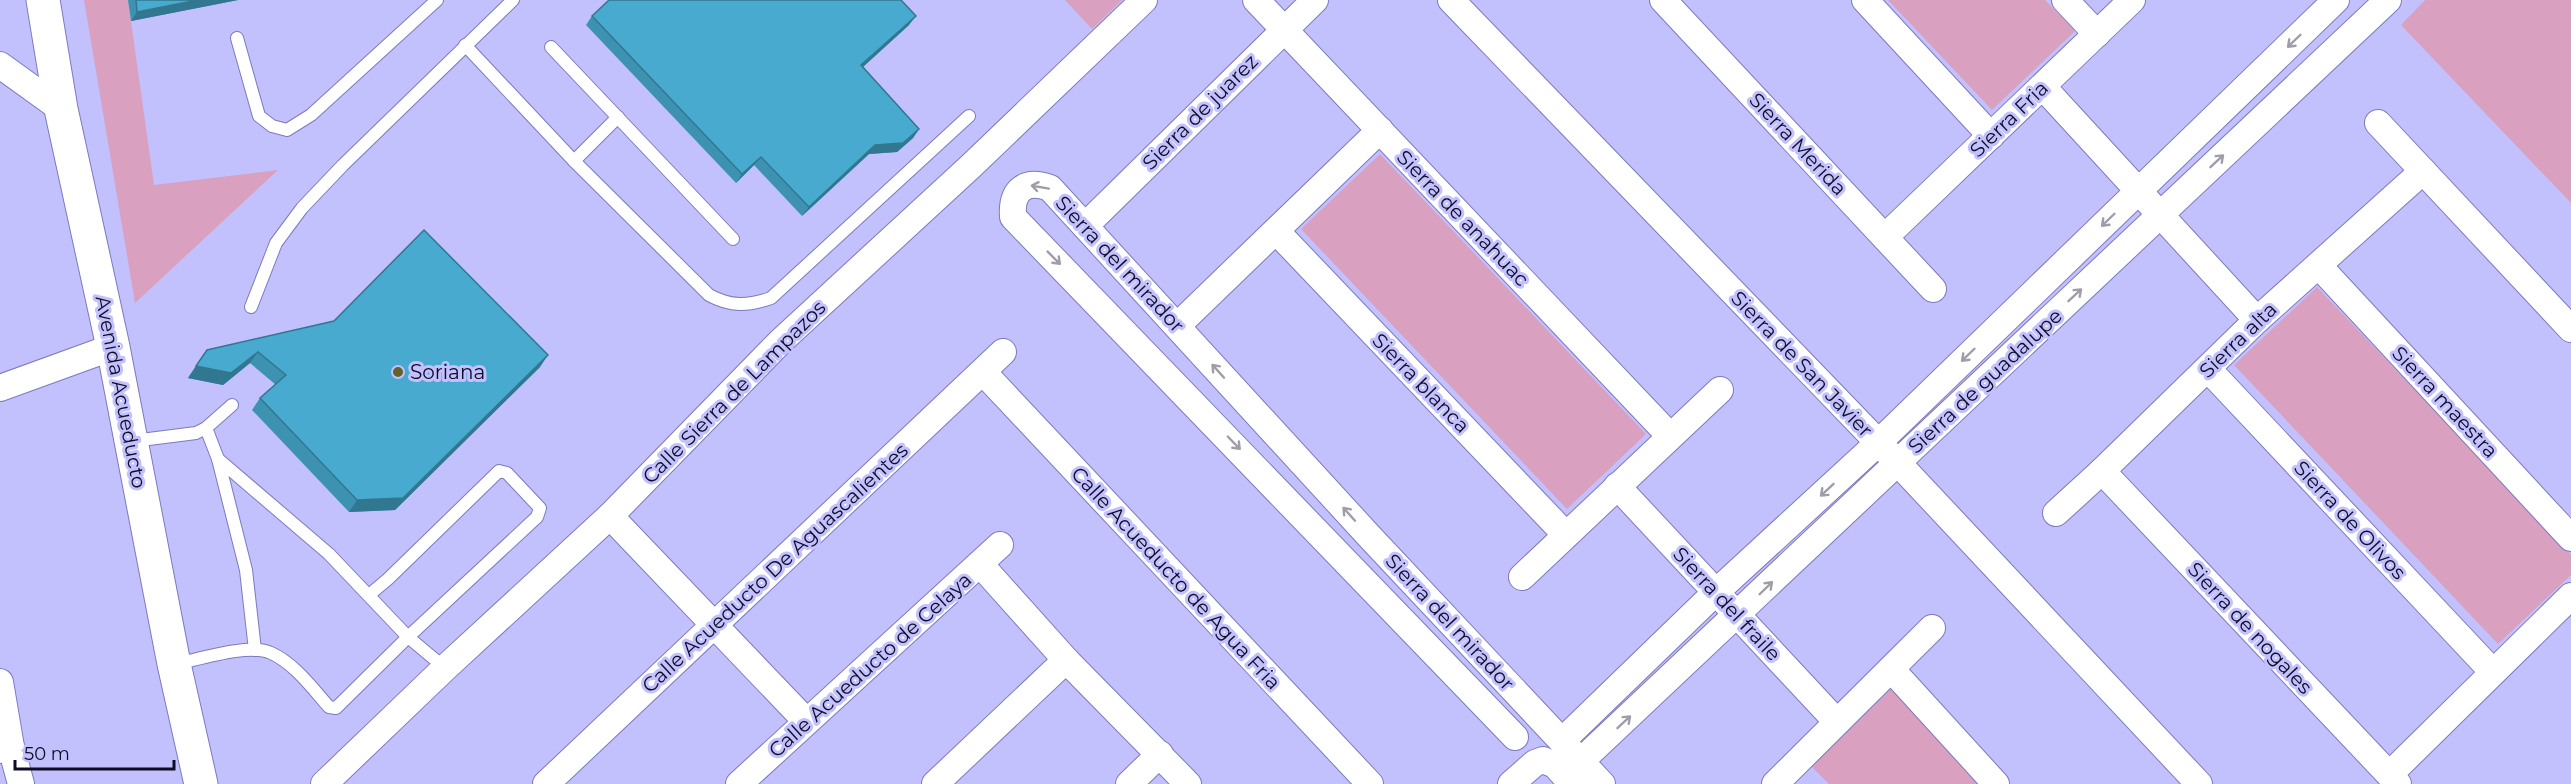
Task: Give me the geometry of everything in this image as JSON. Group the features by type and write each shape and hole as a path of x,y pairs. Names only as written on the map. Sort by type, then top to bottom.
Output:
{"street":[{"name":"Avenida Acueducto","path":"43,0 60,110 113,347 174,664 201,784"},
{"name":"Calle Sierra de Lampazos","path":"324,784 445,668 610,516 781,341 971,166 1144,0"},
{"name":"Sierra de anahuac","path":"1256,0 1670,436"},
{"name":"Sierra de juarez","path":"1085,226 1315,0"},
{"name":"Sierra de San Javier","path":"1452,0 1898,463 2199,784"},
{"name":"Sierra Merida","path":"1664,0 1933,289"},
{"path":"1864,0 1991,136"},
{"path":"2065,0 2097,34"},
{"name":"Sierra Fria","path":"1885,237 2132,0"},
{"name":"Sierra de guadalupe","path":"1562,741 1716,592 1878,443 2336,0"},
{"name":"Sierra de guadalupe","path":"1576,773 1738,615 2388,0"},
{"path":"0,65 60,110"},
{"path":"2043,87 2257,320"},
{"path":"2378,123 2571,329"},
{"path":"1177,326 1277,232 1380,130"},
{"name":"Sierra alta","path":"2056,513 2257,320 2423,171"},
{"name":"Sierra del mirador","path":"1515,737 1344,557 1013,217 1012,203 1016,194 1026,185 1038,184 1050,188 1562,741 1576,773"},
{"name":"Sierra blanca","path":"1277,232 1566,535"},
{"name":"Sierra maestra","path":"2319,266 2571,538"},
{"path":"0,388 113,347"},
{"name":"Calle Acueducto De Aguascalientes","path":"546,784 1003,352"},
{"name":"Sierra de Olivos","path":"2208,369 2492,671"},
{"name":"Calle Acueducto de Agua Fria","path":"983,372 1370,784"},
{"path":"1522,576 1720,390"},
{"name":"Sierra de nogales","path":"2102,471 2394,779"},
{"name":"Sierra del fraile","path":"1617,486 1837,722"},
{"path":"610,516 806,721"},
{"path":"1344,557 1370,536"},
{"name":"Calle Acueducto de Celaya","path":"739,784 1000,545"},
{"path":"980,564 1066,660 1188,784"},
{"path":"2394,779 2492,671 2571,596"},
{"path":"1787,780 1837,722 1932,628"},
{"path":"935,784 1066,660"},
{"path":"1892,670 1996,784"},
{"path":"0,682 6,748 21,784"},
{"path":"1129,784 1160,754"},
{"name":"Sierra del mirador","path":"1511,784 1535,763 1543,760 1602,784"}],"lane":[{"path":"237,38 259,116 272,126 287,130 311,115 437,0"},
{"path":"251,307 276,243 302,208 343,165 513,0"},
{"path":"465,45 574,161 709,295 723,303 738,305 771,298 969,116"},
{"path":"551,47 733,239"},
{"path":"574,161 618,117"},
{"path":"132,441 184,436 206,428 232,405"},
{"path":"206,428 218,459 246,570 255,650"},
{"path":"218,459 329,554 408,637 445,668"},
{"path":"174,664 255,650 272,653 281,659 329,707 336,708 408,637 537,517 540,508 507,473 499,471 369,595"}],"shaded area":[{"path":"84,0 128,0 154,185 278,170 135,303"},
{"path":"1065,0 1122,0 1092,29"},
{"path":"1888,0 2045,0 2075,31 1992,110"},
{"path":"2425,0 2571,0 2571,203 2401,25"},
{"path":"1380,154 1646,434 1567,509 1301,229"},
{"path":"2317,287 2571,554 2571,575 2498,644 2234,365"},
{"path":"1892,683 1985,784 1829,784 1810,765"}],"building":[{"path":"136,0 198,0 137,12"},
{"path":"609,0 901,0 916,16 861,65 919,129 903,143 875,145 809,207 761,157 742,174 592,16"},
{"name":"Soriana","path":"424,230 548,355 403,498 357,500 260,398 286,375 258,352 231,373 196,366 207,350 334,321"}],"place":[{"name":"Soriana","path":"398,372"}]}
